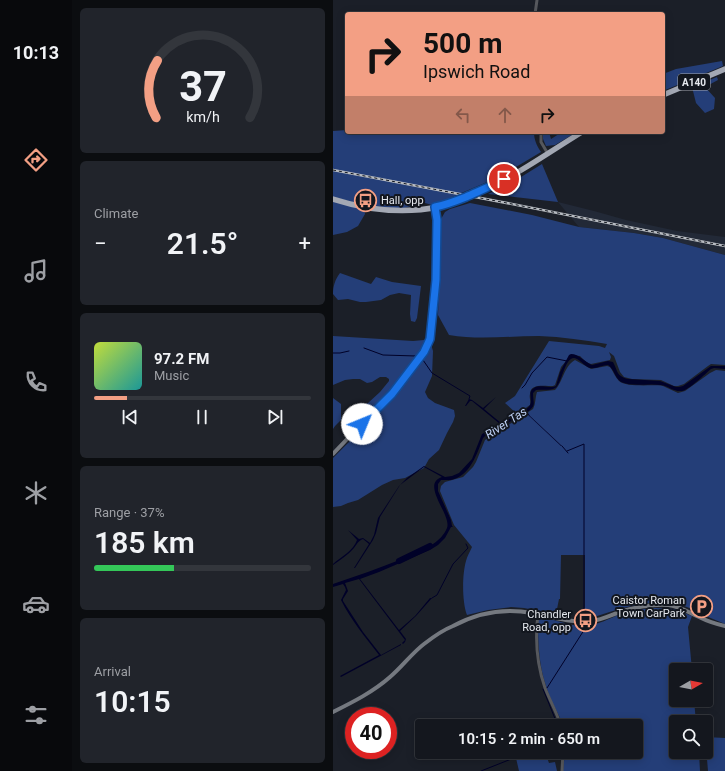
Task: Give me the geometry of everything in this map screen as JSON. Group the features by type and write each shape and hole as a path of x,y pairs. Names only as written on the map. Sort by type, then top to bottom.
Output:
{"highway":[{"name":"A140","path":"665,94 725,69"},
{"path":"333,199 364,207 394,211 444,205 481,191 516,173 579,134"}],"street":[{"path":"535,12 537,0"},
{"path":"541,134 541,142 548,154"},
{"path":"333,454 392,394 418,361 428,345 430,339 436,280 437,220 435,207"},
{"path":"333,712 380,685 428,641 452,626 484,614 501,611 517,611 575,622 601,619 620,612 641,607 668,605 725,626"},
{"path":"538,614 538,657 546,689 558,719"},
{"path":"562,771 563,759"}],"shaded area":[{"path":"722,61 723,66 665,90 665,73 676,69"},
{"path":"717,77 718,80 705,87 715,98 714,109 705,113 696,103 692,87"},
{"path":"345,130 345,134 534,134 536,143 541,152 499,177 452,197 443,203 432,205 418,203 405,208 364,205 333,197 333,131"},
{"path":"543,134 550,134 551,139 559,134 574,134 555,145 546,146 543,139"},
{"path":"542,164 558,202 488,194 513,182"},
{"path":"333,201 364,209 365,214 358,226 347,232 333,235"},
{"path":"558,202 626,220 677,231 725,237 725,255 663,238 579,227"},
{"path":"470,203 532,215 579,227 663,238 725,255 725,365 711,364 684,384 674,386 661,380 632,379 624,377 620,372 614,356 609,352 611,357 610,360 591,364 586,362 580,356 571,355 561,367 555,385 532,388 530,405 517,414 505,403 515,396 549,341 599,346 605,348 607,344 548,336 482,338 449,335 438,315 441,219 445,212 450,209"},
{"path":"340,273 371,284 376,277 392,282 421,286 417,318 415,322 411,321 411,295 399,293 390,295 381,300 366,302 348,299 338,300 333,294 333,291"},
{"path":"333,336 413,341 424,340 427,343 417,360 390,394 363,420 352,422 349,411 368,403 380,392 389,379 386,377 380,377 367,383 360,379 353,379 345,380 333,385"},
{"path":"431,344 433,351 432,376 425,392 428,398 435,403 454,410 455,416 439,450 429,459 424,468 405,478 393,480 382,485 358,500 333,507 333,458 394,397 420,362"},
{"path":"575,360 591,369 607,366 610,367 622,383 633,385 659,385 678,393 685,391 716,370 725,371 725,624 694,611 693,609 678,604 666,603 631,606 585,620 585,555 561,555 560,599 556,614 511,607 467,615 463,596 464,574 466,559 472,547 454,525 440,491 441,486 445,482 463,477 476,462 485,440 533,409 537,392 555,390 558,387 568,366"},
{"path":"333,398 341,404 341,420 333,429"},
{"path":"655,608 674,609 692,616 688,627 691,663 669,663 669,707 695,707 695,715 669,715 669,759 699,759 700,771 563,771 564,759 643,759 643,719 561,719 550,696 540,662 539,618 586,626 638,610"},
{"path":"713,737 725,738 725,771 708,771 707,759 713,759"},
{"path":"516,759 548,759 549,763 555,762 557,771 519,771"}],"water":[{"path":"571,354 577,355 592,365 608,361 613,362 619,375 624,378 660,381 676,387 683,386 711,366 725,366 725,369 711,369 689,388 679,391 661,385 635,385 621,382 608,365 590,368 576,358 571,359 565,367 560,382 555,388 536,390 533,393 533,406 527,412 562,446 526,413 523,413 486,435 483,438 472,464 468,469 458,478 441,480 438,484 438,491 453,527 451,527 445,538 430,550 360,579 399,630 415,616 430,598 432,598 416,616 400,631 406,639 403,644 402,643 405,640 359,579 345,583 348,591 343,601 363,632 381,655 401,645 341,677 340,676 379,655 354,622 341,600 346,590 345,587 343,584 333,587 333,584 410,556 437,541 447,528 447,522 435,493 434,486 436,481 442,477 424,467 400,485 424,466 445,477 459,473 472,459 482,434 500,424 472,401 465,406 469,399 483,408 496,397 484,409 501,423 528,408 531,403 530,394 534,388 539,386 556,386 560,372"},
{"path":"400,485 380,517 373,540 355,568 369,544 363,539 349,553 333,565 350,550 357,540 348,530 359,539 363,538 370,543 374,535 378,518"}],"waterway":[{"path":"364,348 383,355 416,356"},
{"path":"333,353 349,351"},
{"path":"522,388 532,373 547,357 567,361"},
{"path":"423,360 432,373 470,396 469,399"},
{"path":"567,451 584,444 584,619"},
{"path":"562,446 568,453"},
{"path":"432,598 437,595 453,564 468,548 466,544"},
{"name":"River Tas","path":"399,561 430,546"},
{"path":"547,688 586,627"},
{"path":"543,689 555,719"},
{"path":"481,771 511,759"}],"railway":[{"path":"333,170 725,246"}],"place":[{"name":"Hall, opp","path":"365,200"},
{"name":"Caistor Roman Town CarPark","path":"701,606"},
{"name":"Chandler Road, opp","path":"586,620"}],"route":[{"path":"362,424 392,394 418,361 428,345 430,339 436,280 437,214 435,207 481,191 504,179"}]}
